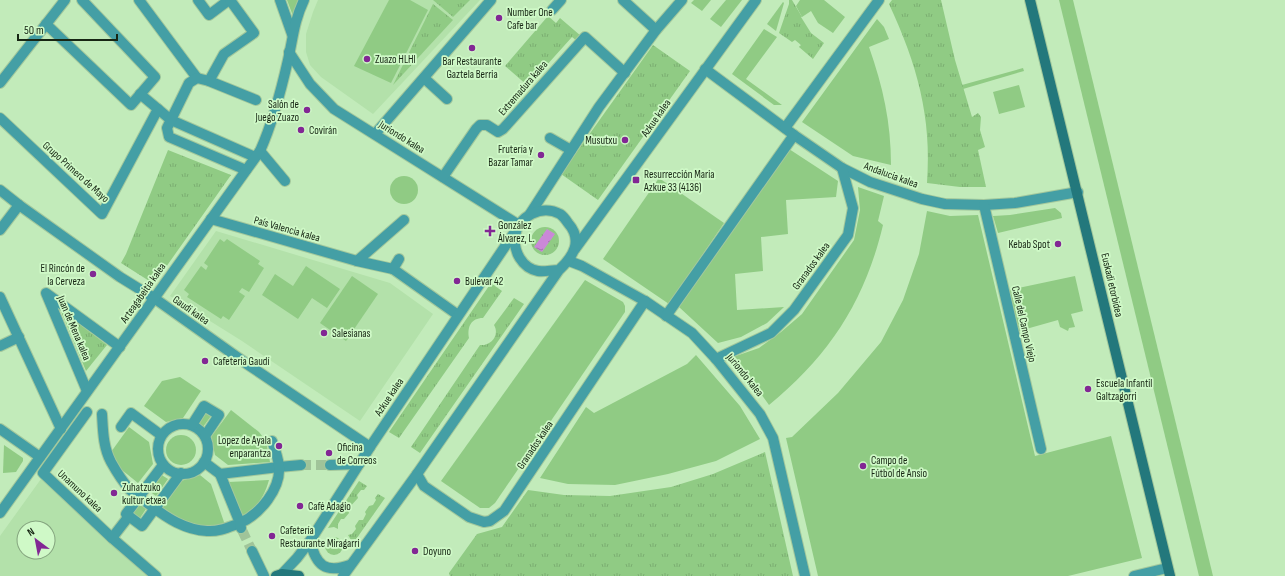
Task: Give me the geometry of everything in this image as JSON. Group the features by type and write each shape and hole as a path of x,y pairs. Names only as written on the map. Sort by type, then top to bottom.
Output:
{"street":[{"path":"0,83 65,0"},
{"path":"46,24 131,105 155,77 82,0"},
{"path":"139,0 197,78 209,81 256,100"},
{"path":"198,0 209,15 229,0 254,33 224,54 209,81"},
{"name":"Arteagabeitia kalea","path":"280,0 292,34"},
{"name":"Arteagabeitia kalea","path":"0,513 258,154 278,100 292,34 304,0"},
{"path":"375,134 491,0"},
{"path":"552,10 561,0"},
{"path":"623,0 656,30"},
{"path":"530,214 599,107 656,30 682,0"},
{"name":"Azkue kalea","path":"575,249 756,0"},
{"path":"784,128 879,0"},
{"name":"Euskadi etorbidea","path":"1030,0 1078,192 1169,572"},
{"name":"Extremadura kalea","path":"443,177 480,125 487,125 498,132 503,129 585,37 625,73"},
{"name":"Juriondo kalea","path":"289,52 310,84 334,108 443,177 517,228"},
{"name":"Andalucia kalea","path":"705,69 784,128 842,168 870,182 922,199 946,204 984,205 1015,203 1078,192"},
{"path":"197,78 189,83 167,128 169,137 246,170"},
{"path":"424,78 447,99"},
{"path":"140,94 171,120 258,154 285,180"},
{"name":"Grupo Primero de Mayo","path":"0,118 102,214 158,109"},
{"path":"666,316 794,135"},
{"path":"550,138 572,150"},
{"name":"Granados kalea","path":"716,359 770,333 794,310 848,235 853,208 842,168"},
{"name":"Gaudi kalea","path":"0,190 120,277 154,298 247,364 370,447"},
{"path":"0,230 19,205"},
{"name":"Calle del Campo Viejo","path":"984,205 1041,449"},
{"path":"343,576 417,474 559,270 569,261 575,249 576,239 573,228 560,214 550,210 538,210 524,219 517,228 514,242 516,252 528,267 538,271 559,270"},
{"name":"País Valencia kalea","path":"211,219 357,261 393,269 458,315"},
{"path":"357,261 404,220"},
{"name":"Azkue kalea","path":"279,575 297,558 310,541 370,447 517,228"},
{"path":"393,269 399,259"},
{"name":"Juriondo kalea","path":"569,261 582,266 644,301 692,333 716,359 760,414 773,438 805,576"},
{"name":"Juan de Mena kalea","path":"87,391 46,293 120,347"},
{"path":"0,297 60,429"},
{"name":"Granados kalea","path":"417,474 424,486 469,517 484,522 490,521 504,511 644,301"},
{"path":"0,346 19,337"},
{"path":"192,425 204,406 219,415 205,436"},
{"name":"Unamuno kalea","path":"87,412 43,473 112,538 156,576"},
{"path":"122,427 131,413 161,435"},
{"path":"102,414 104,438 110,461 130,489 139,497 177,523 188,528 206,531 218,531 241,526 250,519 268,500 274,488 279,467 272,441"},
{"path":"184,423 192,425 200,430 205,436 208,449 204,462 199,468 192,472 181,473 169,470 163,465 157,450 161,435 175,424 184,423"},
{"path":"0,429 40,457"},
{"path":"204,462 220,474 241,526"},
{"path":"330,465 359,464"},
{"path":"163,465 126,514 142,526 181,473"},
{"path":"220,474 301,465"},
{"path":"112,538 129,516"},
{"path":"310,541 313,555 321,564 330,568 339,569 350,565"},
{"path":"252,551 264,576"},
{"path":"1134,576 1169,572"},
{"path":"279,575 299,576"}],"shaded area":[{"name":"Zuazo HLHI","path":"318,0 480,0 373,114 321,77 310,65 306,52 306,34"},
{"name":"Salesianas","path":"216,231 390,283 433,314 360,421 242,341 170,296"},
{"path":"41,479 151,576 0,576 0,536"}],"green space":[{"path":"287,0 299,0 293,16"},
{"path":"389,0 410,0 428,10 391,83 354,66"},
{"path":"433,0 470,0 453,17"},
{"path":"694,0 711,0 702,11 691,3"},
{"path":"726,0 742,0 721,27 710,19"},
{"path":"789,0 792,0 811,33 824,43 813,59 799,47 801,45 795,40 792,42 779,33"},
{"path":"800,0 824,0 845,17 833,33 818,23 811,11 802,17 796,6"},
{"path":"892,0 941,0 955,60 972,117 978,113 981,117 980,130 985,147 978,150 986,187 960,187 927,183 928,159 925,113 915,70 899,26 889,4"},
{"path":"1059,0 1073,0 1213,576 1199,576"},
{"path":"783,2 784,3 776,31 767,24"},
{"path":"433,4 453,20 393,85"},
{"path":"548,16 556,23 560,18 581,36 577,41 572,37 528,86 505,66"},
{"path":"877,19 884,27 889,39 869,47 882,91 888,119 891,165 853,156 802,122"},
{"path":"764,29 777,37 746,79 782,105 774,105 732,74"},
{"path":"653,45 690,71 598,200 561,174"},
{"path":"1023,68 1024,71 963,89 962,85"},
{"path":"1019,85 1025,107 999,114 993,92"},
{"path":"789,149 838,181 836,197 786,200 788,234 761,237 763,271 735,274 737,310 784,307 767,323 741,337 718,343 679,307"},
{"path":"168,150 231,175 154,284 121,263"},
{"path":"404,176 414,180 418,190 414,200 404,204 394,200 390,190 394,180"},
{"path":"659,178 724,223 669,304 603,259"},
{"path":"858,187 884,196 878,221 883,225 866,278 842,325 827,347 810,367 769,405 733,357 759,348 802,314 854,240 860,210"},
{"path":"1055,208 1061,213 1062,218 998,233 993,216 1010,215"},
{"path":"927,211 950,216 978,215 1035,456 1111,436 1142,558 1068,576 818,576 786,438 792,437 838,393 881,342 903,300 919,254"},
{"path":"545,227 555,231 559,241 555,251 545,255 535,251 531,241 535,231"},
{"path":"220,239 224,242 227,239 260,261 258,264 264,268 249,292 242,288 239,292 245,296 229,320 223,316 221,319 187,297 189,294 184,290 201,266 206,270 208,266 204,263"},
{"path":"306,266 340,289 327,308 312,298 298,319 262,295 275,274 293,286"},
{"path":"352,276 378,294 346,341 320,323"},
{"path":"1075,276 1083,311 1071,314 1075,327 1069,328 1068,331 1060,327 1058,320 1019,331 1009,290"},
{"path":"585,280 623,302 625,312 495,503 489,508 480,508 441,481"},
{"path":"491,283 502,291 483,318 473,321 469,327 469,338 399,438 389,432"},
{"path":"514,298 524,304 420,453 411,447 480,345 491,342 496,332 494,325"},
{"path":"60,309 107,345 86,371"},
{"path":"696,355 740,406 760,439 716,461 668,474 615,485 568,484 540,478 586,407 594,413 687,364"},
{"path":"180,377 201,391 183,418 166,422 144,406 162,381"},
{"path":"231,410 259,432 266,441 270,462 228,465 215,455 211,437"},
{"path":"203,411 211,416 203,427 195,422"},
{"path":"129,427 149,442 153,464 138,483 117,466 111,452"},
{"path":"181,435 192,439 196,450 192,461 181,465 170,461 166,450 170,439"},
{"path":"4,445 23,458 23,461 16,472 3,473"},
{"path":"765,452 793,576 450,576 449,573 477,534 502,527 528,490 564,495 610,496 671,487 713,474"},
{"path":"160,474 168,479 156,496 149,491"},
{"path":"200,475 211,484 225,525 207,528 182,521 162,509 181,481"},
{"path":"269,480 265,492 259,502 242,519 228,482"},
{"path":"359,481 367,486 357,495 358,498 348,509 349,513 344,519 341,519 338,524 338,529 334,527 328,528"},
{"path":"378,494 385,498 352,545 348,535 352,534 356,529 355,526 359,520 363,520 366,514 365,512 369,506 373,505"},
{"path":"139,504 146,509 138,521 131,517"},
{"path":"334,537 340,540 343,546 340,552 334,555 328,552 325,546 328,540"}],"water":[{"path":"547,229 555,234 542,252 534,247"}],"tunnel":[{"path":"301,465 330,465"},
{"path":"242,530 252,551"}],"place":[{"name":"Number One Cafe bar","path":"499,18"},
{"name":"Bar Restaurante Gaztela Berria","path":"472,48"},
{"name":"Zuazo HLHI","path":"367,59"},
{"name":"Salón de Juego Zuazo","path":"307,110"},
{"name":"Covirán","path":"301,130"},
{"name":"Musutxu","path":"625,140"},
{"name":"Frutería y Bazar Tamar","path":"541,155"},
{"name":"Resurrección Maria Azkue 33 (4136)","path":"636,180"},
{"name":"González Álvarez, L.","path":"490,231"},
{"name":"Kebab Spot","path":"1058,244"},
{"name":"El Rincón de la Cerveza","path":"93,274"},
{"name":"Bulevar 42","path":"457,281"},
{"name":"Salesianas","path":"324,333"},
{"name":"Cafetería Gaudí","path":"205,361"},
{"name":"Escuela Infantil Galtzagorri","path":"1088,389"},
{"name":"Lopez de Ayala enparantza","path":"279,446"},
{"name":"Oficina de Correos","path":"329,453"},
{"name":"Campo de Fútbol de Ansio","path":"863,466"},
{"name":"Zuhatzuko kultur etxea","path":"114,493"},
{"name":"Café Adagio","path":"300,506"},
{"name":"Cafetería Restaurante Miragarri","path":"272,536"},
{"name":"Doyuno","path":"415,551"}]}
